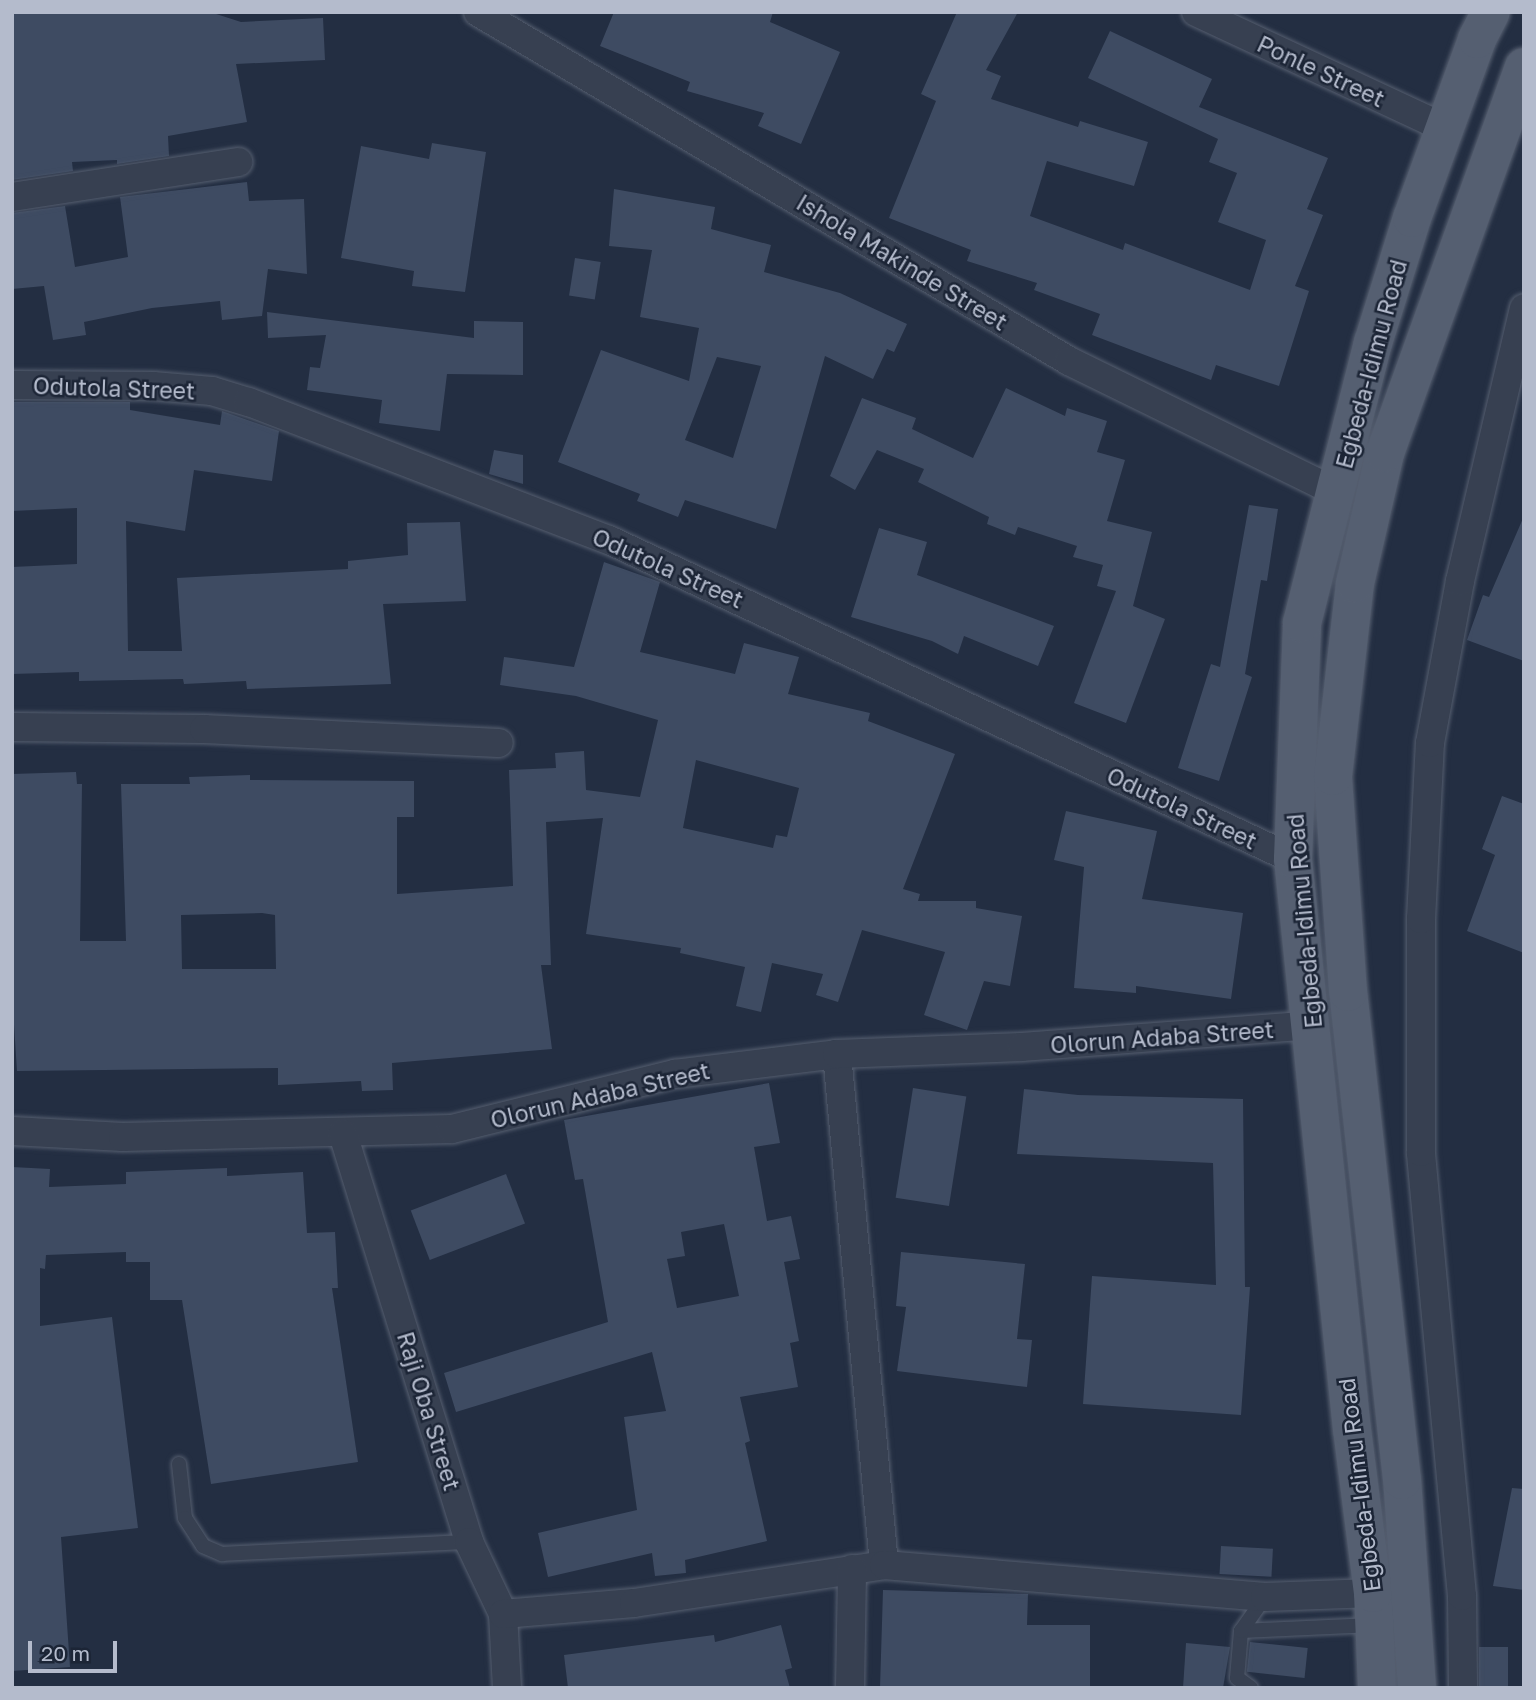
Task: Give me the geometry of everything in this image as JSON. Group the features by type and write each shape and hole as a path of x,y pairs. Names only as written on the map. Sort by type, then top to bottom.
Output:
{"main road":[{"name":"Egbeda-Idimu Road","path":"1377,1688 1374,1609 1352,1430 1293,859 1302,623 1373,343 1412,218 1447,129 1476,39 1491,12"},
{"name":"Egbeda-Idimu Road","path":"1417,1688 1402,1480 1348,992 1333,776 1355,583 1385,453 1524,67"}],"street":[{"name":"Ishola Makinde Street","path":"478,12 1069,361 1336,492"},
{"name":"Ponle Street","path":"1196,12 1447,129"},
{"path":"12,197 238,162"},
{"path":"1463,1688 1462,1596 1421,1152 1421,919 1430,743 1460,581 1524,308"},
{"name":"Odutola Street","path":"12,385 153,386 212,391 249,402 609,540 1293,859"},
{"path":"12,727 204,729 499,743"},
{"name":"Olorun Adaba Street","path":"12,1131 123,1137 452,1129 675,1074 836,1054 1022,1047 1312,1025"},
{"path":"836,1054 884,1565"},
{"name":"Raji Oba Street","path":"343,1133 469,1542 503,1614 507,1688"},
{"path":"503,1614 634,1603 884,1565 1265,1597 1374,1609"},
{"path":"850,1688 852,1569"}],"lane":[{"path":"179,1464 185,1518 203,1546 222,1554 469,1542"},
{"path":"1251,1688 1237,1678 1241,1631 1265,1597"},
{"path":"1241,1631 1374,1609"},
{"path":"1369,1688 1377,1688"}],"building":[{"path":"210,12 241,22 323,18 325,60 236,64 247,122 168,136 169,156 117,164 117,160 72,162 73,171 12,180 12,13"},
{"path":"614,12 773,12 770,22 840,52 801,144 758,126 764,113 687,91 690,82 600,46"},
{"path":"957,12 1018,12 986,70 1001,76 991,99 1078,127 1080,121 1148,142 1134,186 1047,161 1030,216 1123,250 1125,243 1250,290 1266,240 1218,222 1237,173 1209,162 1218,139 1088,78 1110,31 1212,79 1199,107 1328,158 1307,209 1323,215 1295,286 1309,291 1279,386 1216,365 1211,380 1092,335 1100,314 1034,290 1037,283 967,261 971,250 889,218 936,101 921,94"},
{"path":"432,143 486,152 465,292 412,286 414,271 341,258 361,146 429,159"},
{"path":"247,182 249,201 304,199 307,274 268,269 262,316 222,320 220,301 152,308 84,322 86,335 53,340 44,286 12,289 12,213 65,206 75,267 128,257 120,197"},
{"path":"614,189 715,207 711,229 771,245 764,272 840,293 907,324 894,352 887,349 873,379 825,356 776,529 685,500 678,517 637,501 640,494 558,462 601,350 689,381 699,328 640,317 652,250 609,246","holes":["717,357 761,366 733,458 685,440"]},
{"path":"575,258 601,262 595,300 569,296"},
{"path":"267,312 474,338 474,321 523,322 523,375 447,374 440,431 379,423 382,400 307,390 310,367 320,368 326,335 268,338"},
{"path":"1006,388 1065,416 1067,408 1107,421 1097,452 1125,460 1107,521 1152,532 1133,606 1165,619 1126,723 1074,703 1116,591 1097,586 1103,565 1073,557 1077,546 1018,527 1015,535 987,524 989,517 918,482 924,469 877,450 855,490 830,476 862,398 916,418 912,429 973,458"},
{"path":"12,402 130,402 130,410 220,425 222,411 279,431 272,481 194,470 185,531 126,521 128,651 182,651 177,578 348,569 348,561 408,555 407,523 460,522 466,601 383,604 391,684 247,689 246,681 184,684 183,679 79,681 79,672 12,674 12,567 77,564 77,508 12,511"},
{"path":"494,450 523,455 523,484 489,474"},
{"path":"1249,505 1278,509 1267,581 1261,580 1245,674 1252,677 1219,781 1178,768 1211,664 1220,667"},
{"path":"1524,516 1524,661 1467,640 1483,595 1489,597"},
{"path":"879,528 927,542 917,575 1054,626 1038,666 964,636 958,654 932,641 851,617"},
{"path":"604,562 660,582 640,652 735,674 744,643 799,657 788,694 870,713 868,721 955,754 903,889 920,894 918,901 976,901 976,908 1022,916 1010,986 984,981 967,1030 924,1015 945,952 862,930 838,1002 816,995 823,974 772,963 761,1012 736,1006 745,967 680,953 681,948 586,934 603,818 546,822 551,965 541,965 552,1049 392,1063 393,1090 362,1091 361,1081 278,1085 278,1068 17,1071 12,994 12,774 76,772 77,784 82,784 80,941 126,941 121,784 190,784 189,777 250,775 250,780 414,781 414,817 397,817 397,894 513,886 509,770 556,768 555,753 584,751 586,790 640,797 658,720 576,696 500,685 504,657 574,667","holes":["696,760 799,788 787,837 776,835 773,848 683,828","181,915 275,915 276,969 182,969"]},
{"path":"1502,796 1524,804 1524,953 1467,931 1495,855 1482,849"},
{"path":"1066,811 1157,831 1142,899 1243,913 1231,999 1136,986 1136,993 1074,988 1084,867 1054,860"},
{"path":"769,1083 780,1143 754,1147 767,1221 791,1216 800,1259 784,1262 799,1341 790,1343 798,1387 740,1397 750,1441 745,1443 767,1541 685,1560 686,1573 655,1576 652,1553 548,1577 538,1533 637,1510 624,1417 666,1411 652,1352 456,1412 444,1373 608,1322 583,1179 575,1180 564,1120","holes":["724,1224 739,1296 677,1308 667,1259 685,1256 681,1232"]},
{"path":"913,1088 966,1096 949,1206 896,1198"},
{"path":"1024,1089 1078,1095 1243,1099 1245,1287 1250,1287 1241,1415 1083,1404 1092,1276 1216,1285 1213,1163 1017,1154"},
{"path":"12,1167 50,1169 49,1187 126,1184 126,1172 227,1168 227,1176 303,1172 307,1233 335,1232 338,1288 332,1288 358,1462 211,1484 182,1300 150,1300 150,1262 126,1262 126,1252 46,1255 45,1269 40,1268 40,1326 112,1317 138,1528 61,1537 70,1667 12,1671"},
{"path":"506,1174 525,1223 430,1260 411,1211"},
{"path":"901,1252 1025,1264 1017,1339 1032,1340 1027,1387 897,1371 906,1307 896,1306"},
{"path":"1512,1488 1524,1489 1524,1590 1493,1586"},
{"path":"1221,1546 1273,1549 1271,1577 1220,1574"},
{"path":"883,1590 1028,1594 1027,1625 1090,1625 1090,1688 880,1688"},
{"path":"781,1625 792,1668 785,1670 790,1688 568,1688 564,1655 714,1635 715,1642"},
{"path":"1250,1642 1308,1648 1305,1678 1247,1672"},
{"path":"1186,1643 1230,1647 1223,1688 1183,1688"},
{"path":"1479,1647 1508,1647 1508,1688 1479,1688"}]}
